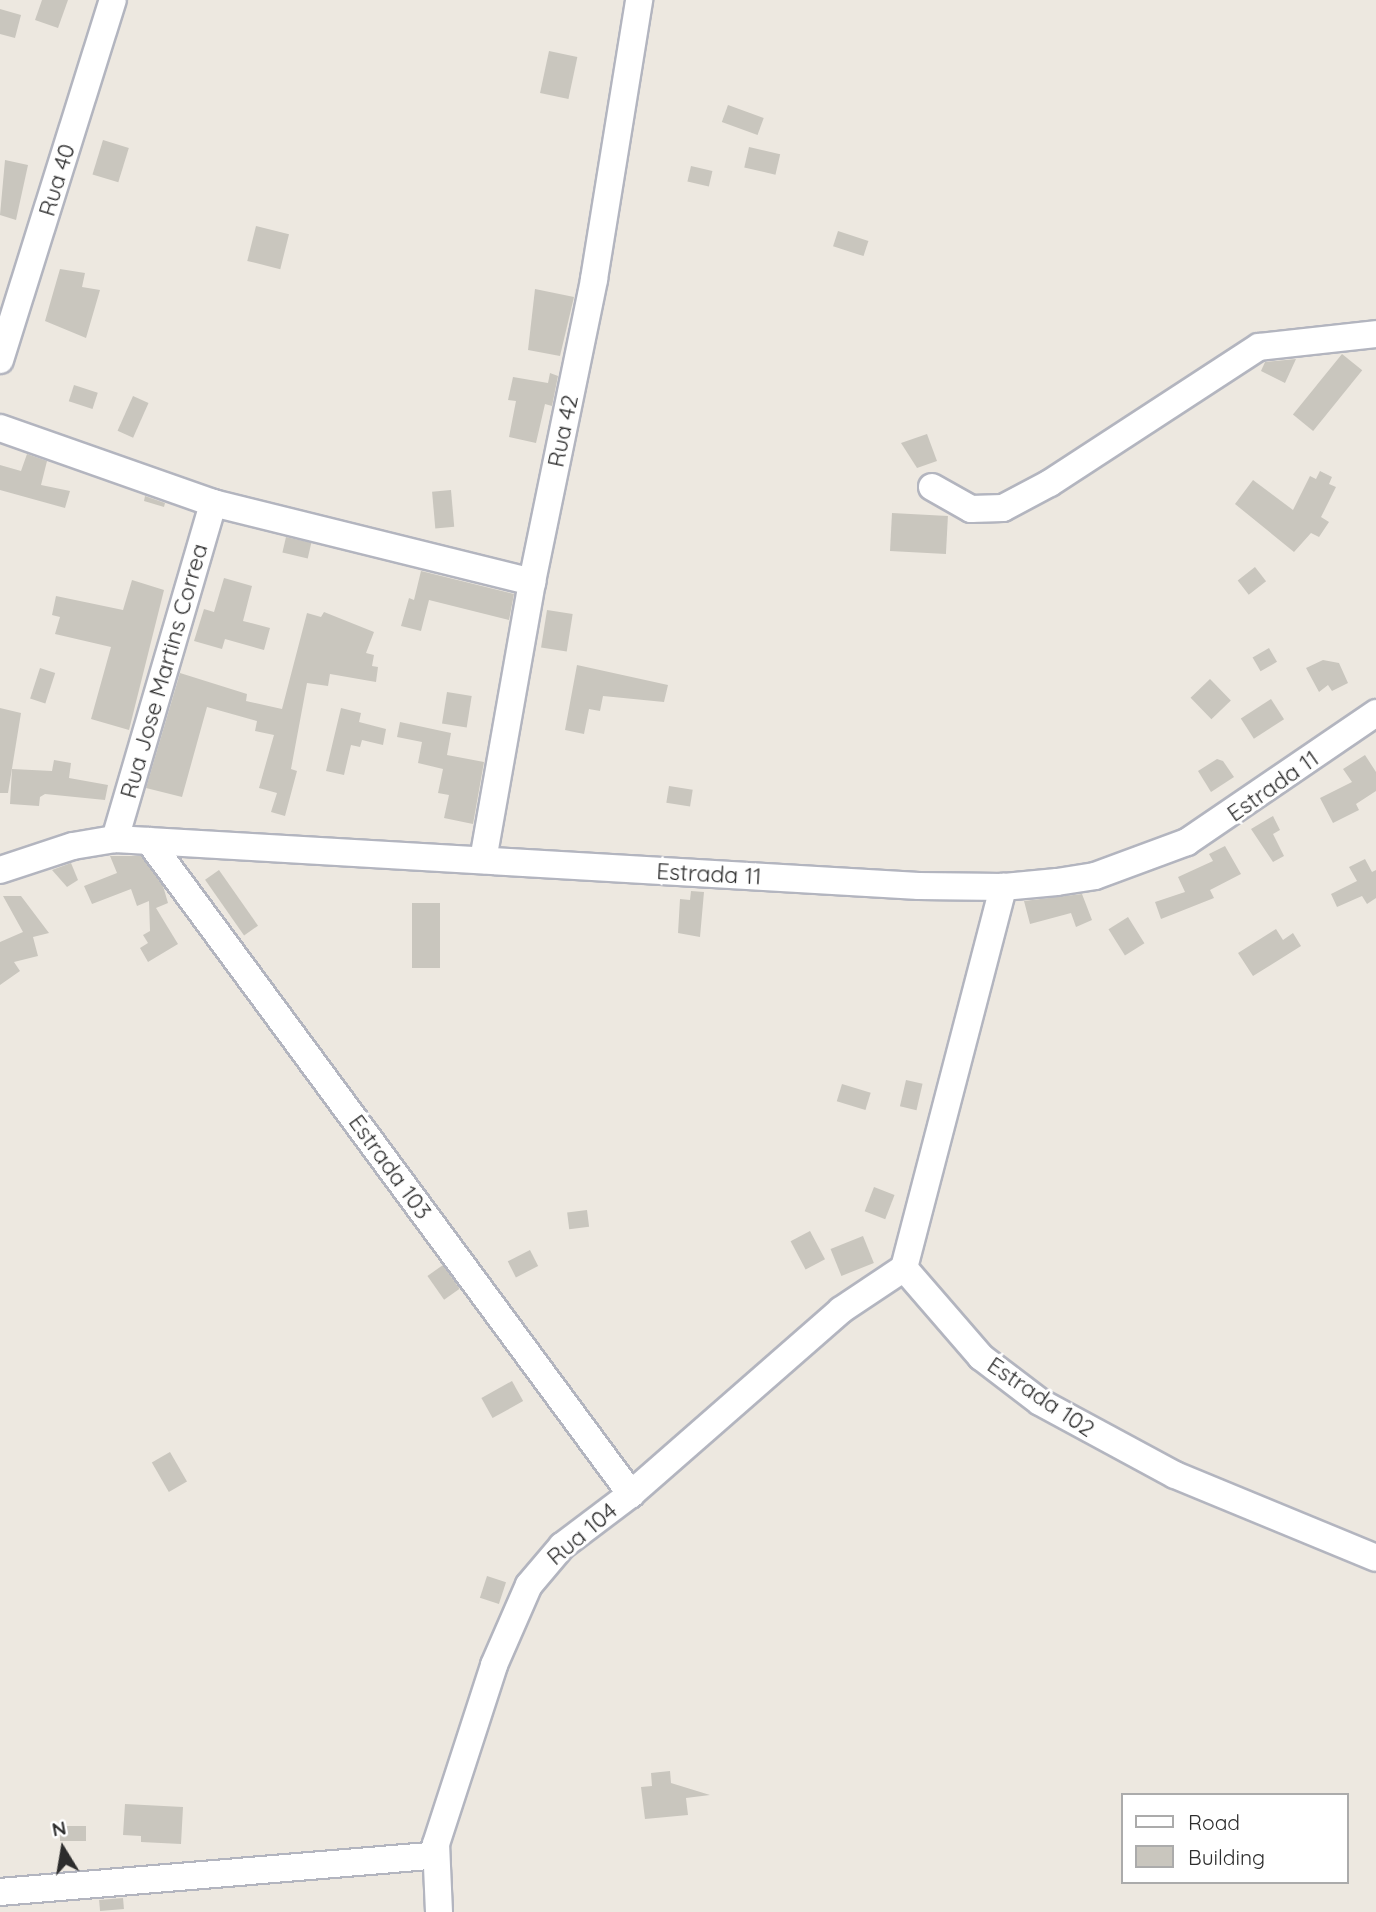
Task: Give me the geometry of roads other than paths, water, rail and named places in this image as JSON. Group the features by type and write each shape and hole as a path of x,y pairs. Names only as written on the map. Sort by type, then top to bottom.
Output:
{"street":[{"name":"Rua 40","path":"0,360 113,0"},
{"name":"Rua 42","path":"483,860 532,582 594,279 639,0"},
{"path":"932,487 971,509 1003,508 1050,483 1259,347 1376,334"},
{"path":"0,428 213,503 532,582"},
{"name":"Rua Jose Martins Correa","path":"115,839 213,503"},
{"name":"Estrada 11","path":"0,870 51,852 115,839 1003,887 1095,876 1157,857 1238,811 1376,713"},
{"name":"Estrada 103","path":"149,841 631,1494"},
{"path":"904,1268 1003,887"},
{"name":"Rua 104","path":"439,1912 433,1856 481,1701 529,1585 562,1546 631,1494 841,1310 904,1268"},
{"name":"Estrada 102","path":"904,1268 981,1357 1040,1402 1175,1475 1376,1558"},
{"path":"0,1892 433,1856"}]}
